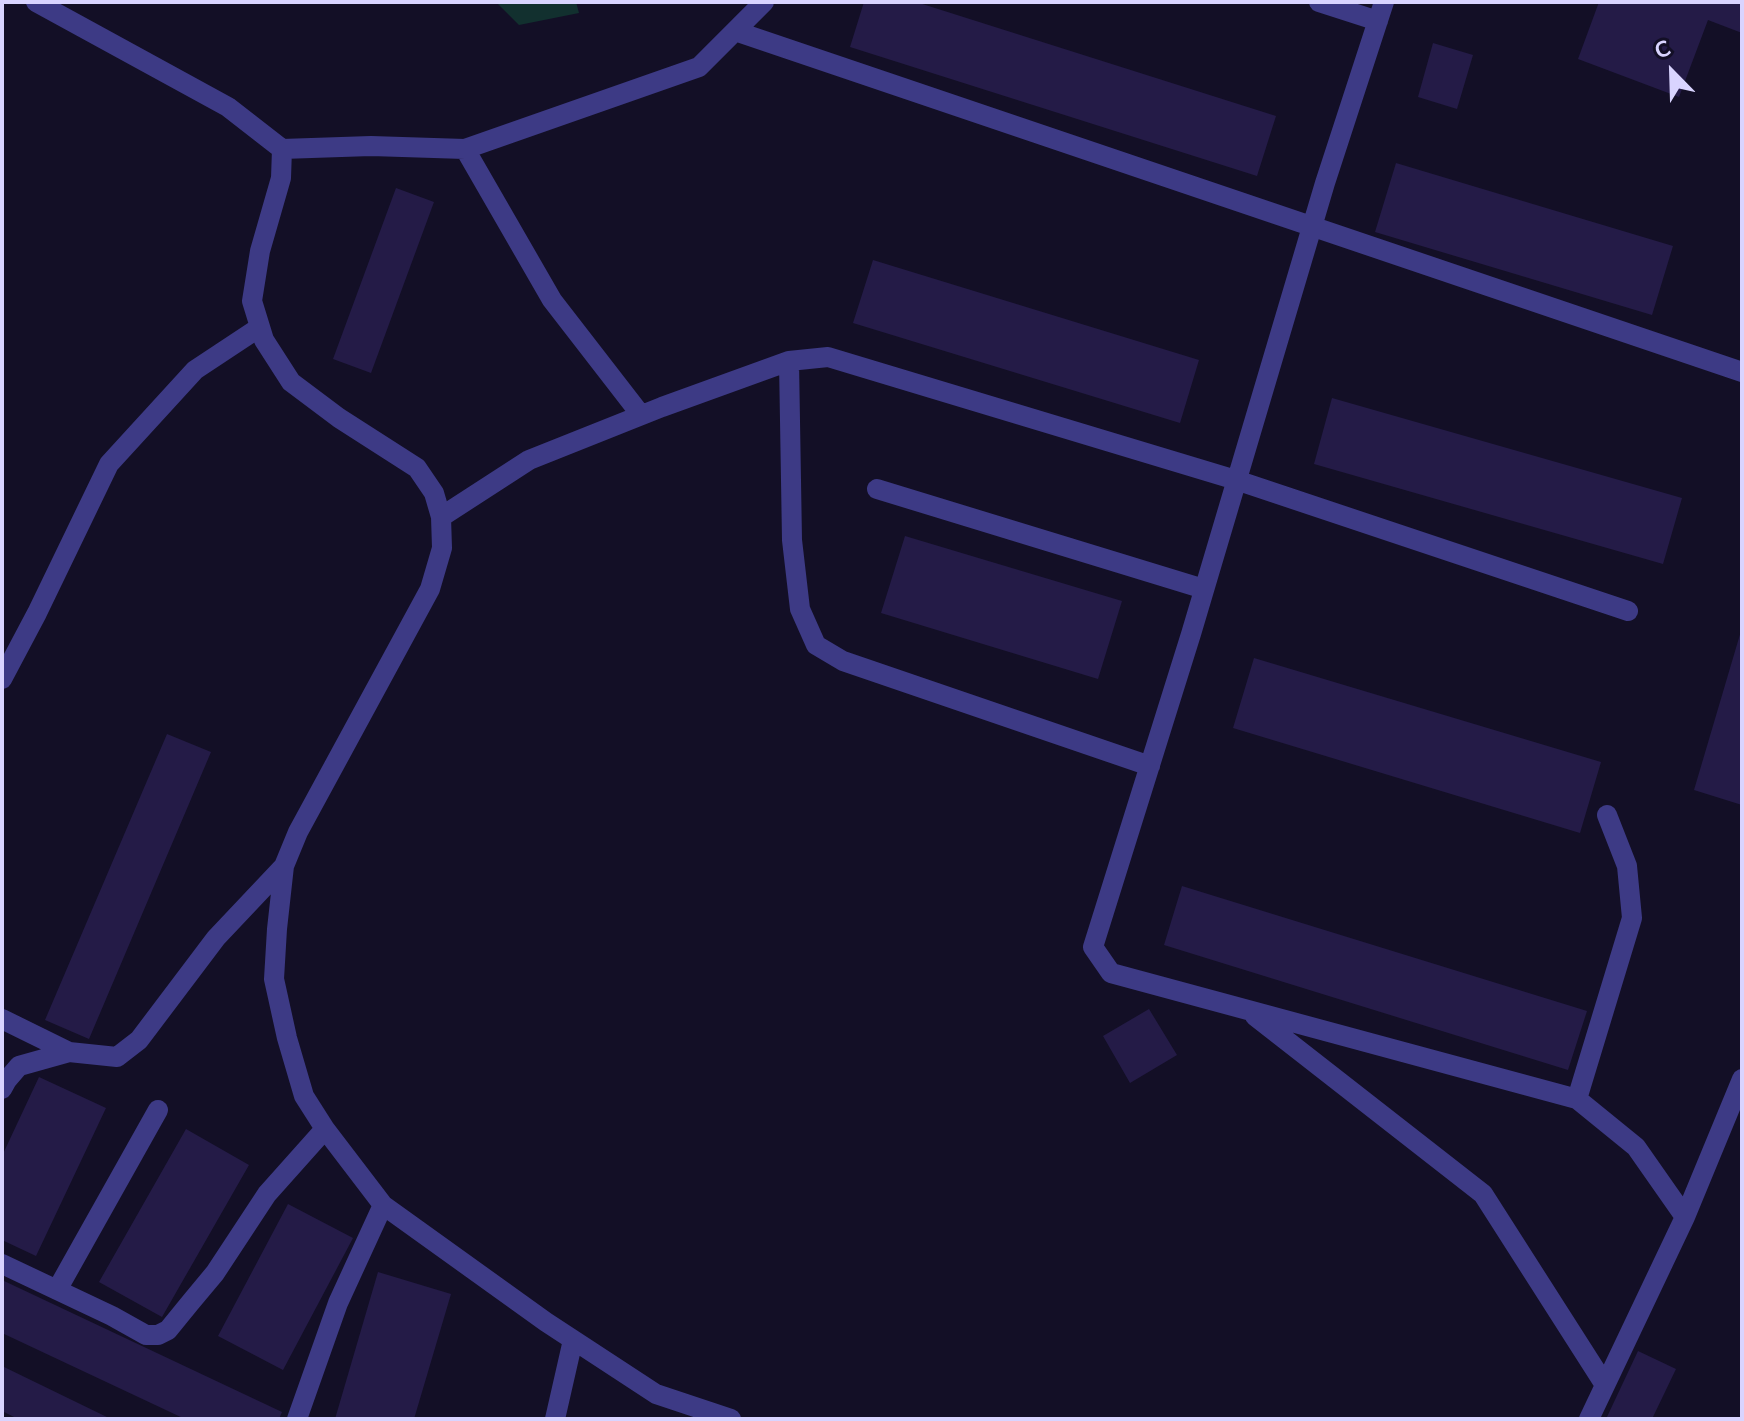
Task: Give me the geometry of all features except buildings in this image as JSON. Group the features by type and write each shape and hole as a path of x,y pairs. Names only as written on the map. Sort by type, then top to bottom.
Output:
{"lane":[{"path":"36,2 228,107 282,149 371,146 465,149 699,67 764,2"},
{"path":"1319,2 1381,12 1312,225 1093,947 1111,973 1577,1099 1636,1147 1685,1217"},
{"path":"735,31 1742,372"},
{"path":"282,149 281,178 260,251 252,301 264,340 291,382 339,418 417,468 434,493 441,517 442,548 430,589 298,832 284,866 274,979 304,1096 383,1205 573,1340 656,1394 696,1413 731,1419"},
{"path":"465,149 552,300 641,415"},
{"path":"2,679 109,464 195,370 260,327"},
{"path":"441,517 529,460 789,361 828,357 1236,480 1628,611"},
{"path":"789,361 792,540 800,609 816,645 843,661 1150,766"},
{"path":"877,489 1204,589"},
{"path":"1577,1099 1632,918 1627,866 1607,815"},
{"path":"2,1019 69,1052 117,1057 139,1040 216,938 284,866"},
{"path":"1248,1010 1483,1194 1605,1385"},
{"path":"2,1089 19,1066 69,1052"},
{"path":"1589,1419 1685,1217 1742,1079"},
{"path":"57,1290 158,1110"},
{"path":"2,1264 146,1335 158,1335 168,1330 215,1273 267,1194 325,1129"},
{"path":"297,1419 338,1303 383,1205"},
{"path":"555,1419 573,1340"}],"green space":[{"path":"496,2 576,2 579,13 519,25"}]}
